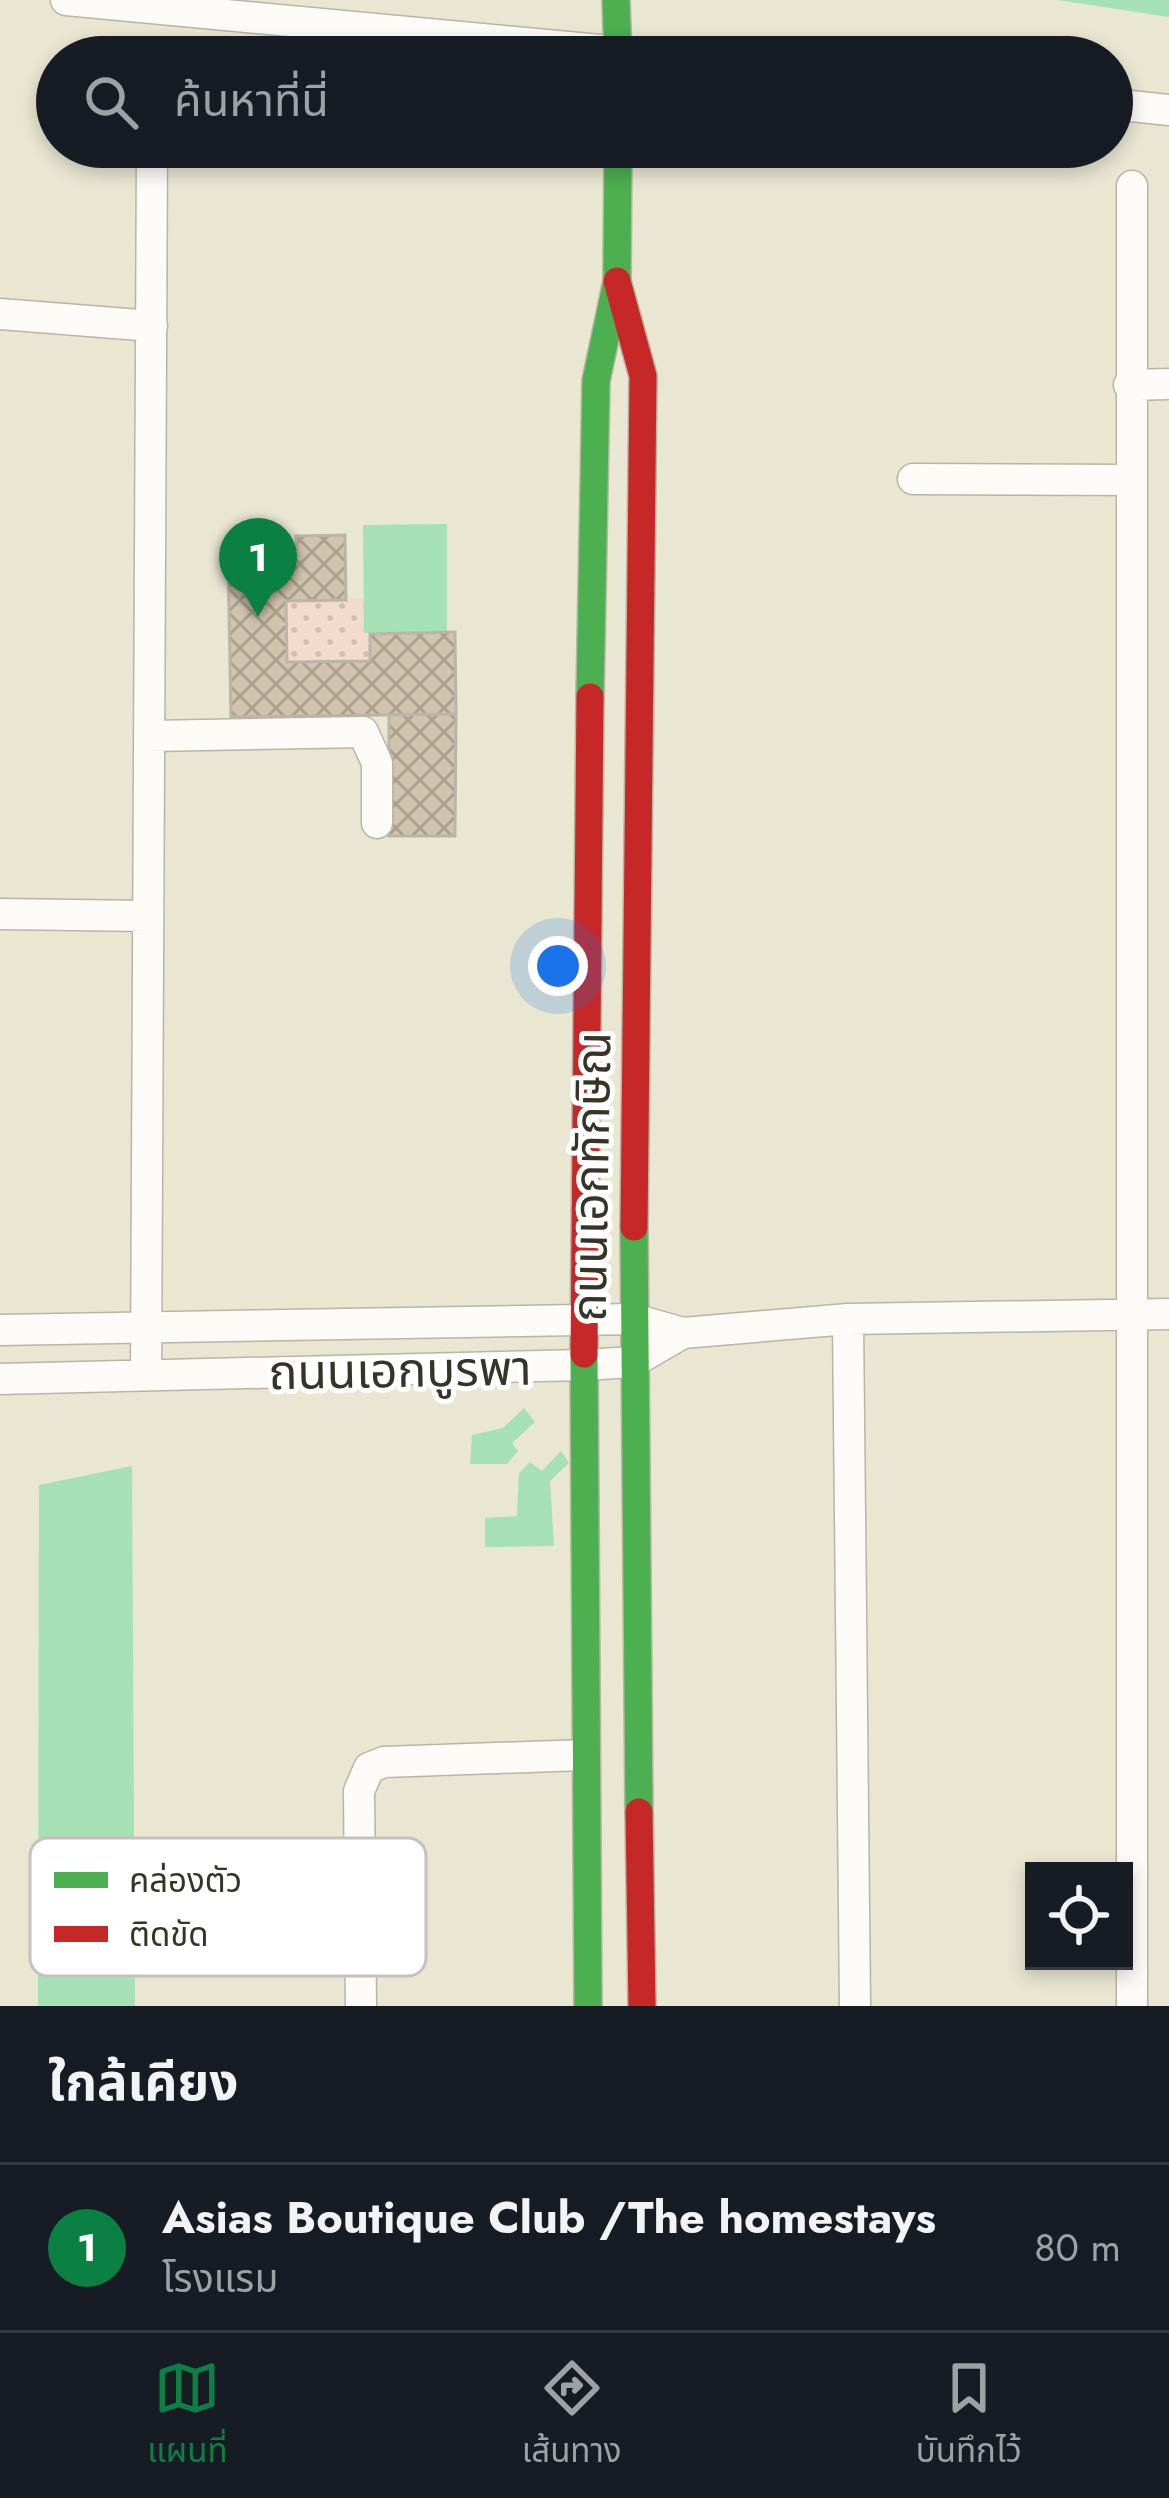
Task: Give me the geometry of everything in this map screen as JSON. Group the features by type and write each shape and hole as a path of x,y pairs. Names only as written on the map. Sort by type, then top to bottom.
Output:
{"street":[{"path":"66,0 434,36"},
{"path":"616,0 617,36"},
{"path":"1133,106 1169,110"},
{"path":"146,1376 152,168"},
{"name":"ถนนเอกทักษิณ","path":"588,2006 583,1083 596,382 616,281 618,168"},
{"path":"1132,186 1132,2006"},
{"name":"ถนนเอกทักษิณ","path":"616,281 644,376 633,1362 643,2006"},
{"path":"0,314 152,326"},
{"path":"1129,385 1169,384"},
{"path":"913,479 1131,480"},
{"path":"151,736 363,732 376,763 377,823"},
{"path":"0,914 147,916"},
{"path":"683,1334 848,1318 1169,1314"},
{"path":"848,1318 855,2006"},
{"name":"ถนนเอกบูรพา","path":"0,1330 585,1324 634,1319 683,1334"},
{"name":"ถนนเอกบูรพา","path":"0,1379 633,1362 683,1334"},
{"path":"359,1838 359,1791 369,1768 384,1762 640,1752"},
{"path":"361,1976 361,2006"}],"shaded area":[{"path":"1058,0 1169,0 1169,17"},
{"path":"447,524 447,633 364,633 363,525"},
{"path":"364,598 370,661 287,662 286,601"},
{"path":"524,1408 535,1422 512,1443 518,1451 507,1464 470,1464 472,1435 503,1428"},
{"path":"561,1451 569,1463 550,1481 554,1546 485,1547 485,1518 517,1516 519,1473 530,1462 542,1471"},
{"path":"132,1466 134,1838 38,1838 39,1485"},
{"path":"38,1976 135,1976 135,2006 38,2006"}],"building":[{"path":"345,535 346,600 286,601 287,662 370,661 370,634 455,632 456,714 231,717 228,556 297,555 296,536"},
{"path":"456,714 455,836 389,836 389,715"}],"traffic: fast":[{"path":"616,0 617,36"},
{"path":"590,697 596,381 617,281 618,168"},
{"path":"634,1227 639,1812"},
{"path":"584,1354 588,2006"}],"traffic: jam":[{"path":"617,281 643,376 634,1227"},
{"path":"584,1354 590,697"},
{"path":"639,1812 642,2006"}],"place":[{"name":"Asias Boutique Club /The homestays","path":"258,617"}]}
